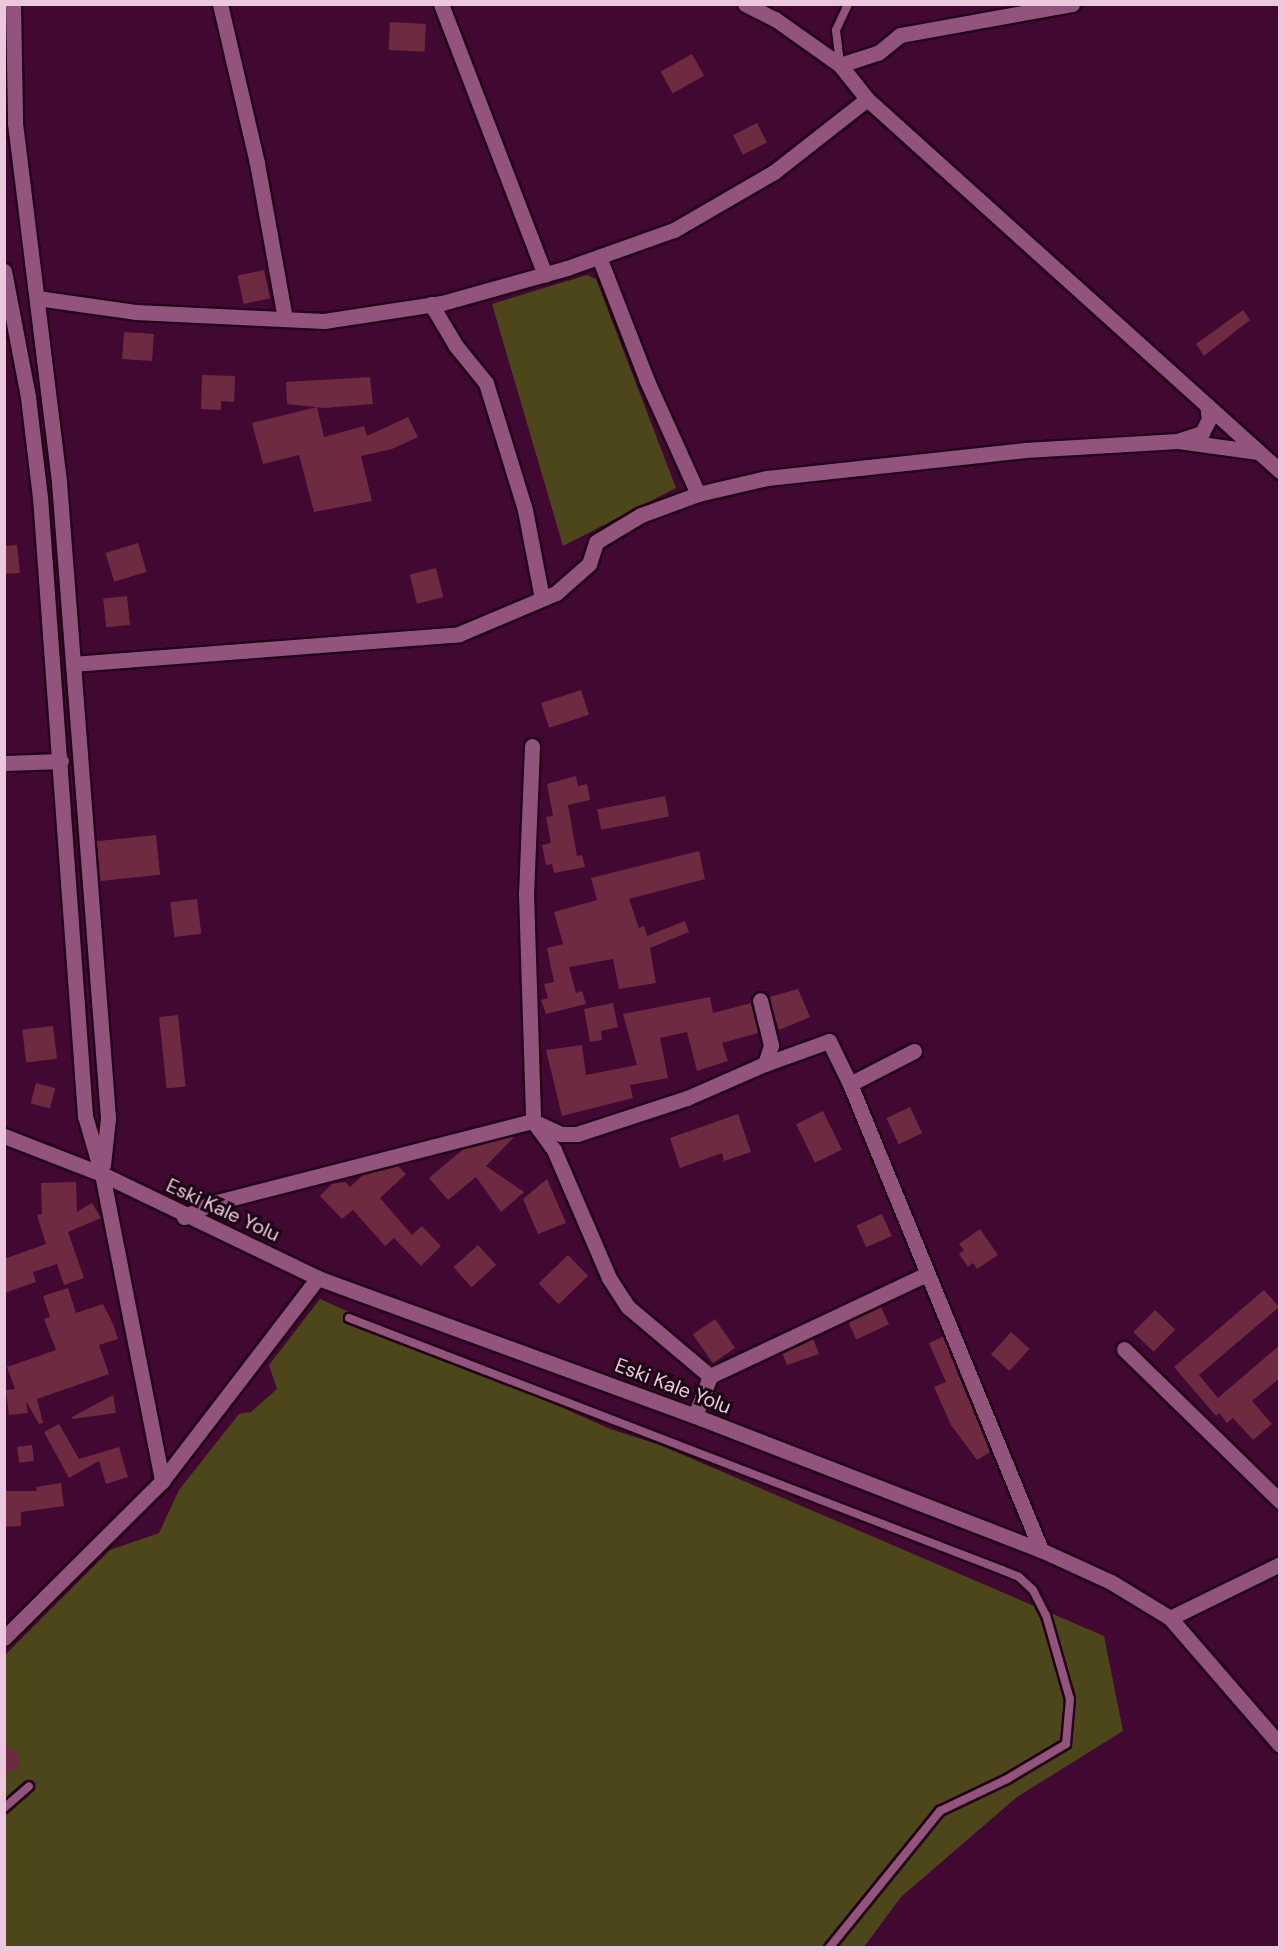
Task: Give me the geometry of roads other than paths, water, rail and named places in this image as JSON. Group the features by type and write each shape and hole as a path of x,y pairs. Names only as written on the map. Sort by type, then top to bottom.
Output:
{"street":[{"path":"220,4 257,163 285,319"},
{"path":"441,4 545,274"},
{"path":"745,4 775,19 840,65 867,99 1280,471"},
{"path":"840,65 878,53 900,35 1072,4"},
{"path":"12,6 15,123 59,482 108,1118 102,1174"},
{"path":"4,51 12,37"},
{"path":"37,298 135,312 324,321 431,304 545,274 674,230 774,172 867,99"},
{"path":"599,257 647,381 698,495"},
{"path":"4,271 28,397 40,497 61,761 85,1116 102,1174 162,1481"},
{"path":"431,304 456,346 486,383 525,510 542,598"},
{"path":"1178,441 1202,433 1209,420 1207,405"},
{"path":"73,664 459,634 556,593 589,564 596,542 641,516 698,495 767,478 1025,450 1178,441 1258,452"},
{"path":"532,746 526,893 533,1120 554,1150 609,1278 628,1306 710,1376"},
{"path":"4,763 61,761"},
{"path":"760,1000 771,1045 765,1064"},
{"path":"184,1217 209,1204 533,1120 561,1134 577,1134 687,1098 765,1064 828,1041 849,1084 925,1275 1041,1550"},
{"path":"849,1084 914,1051"},
{"name":"Eski Kale Yolu","path":"4,1136 102,1174 184,1217 318,1278 695,1416 1041,1550 1110,1581 1170,1618 1280,1745"},
{"path":"695,1416 710,1376 925,1275"},
{"path":"4,1638 162,1481 318,1278"},
{"path":"1124,1350 1280,1501"},
{"path":"1170,1618 1280,1564"}],"lane":[{"path":"840,65 836,30 848,4"},
{"path":"349,1318 1002,1570 1019,1577 1033,1590 1056,1645 1070,1699 1066,1744 1007,1779 940,1811 829,1947"},
{"path":"4,1808 28,1786"}]}
